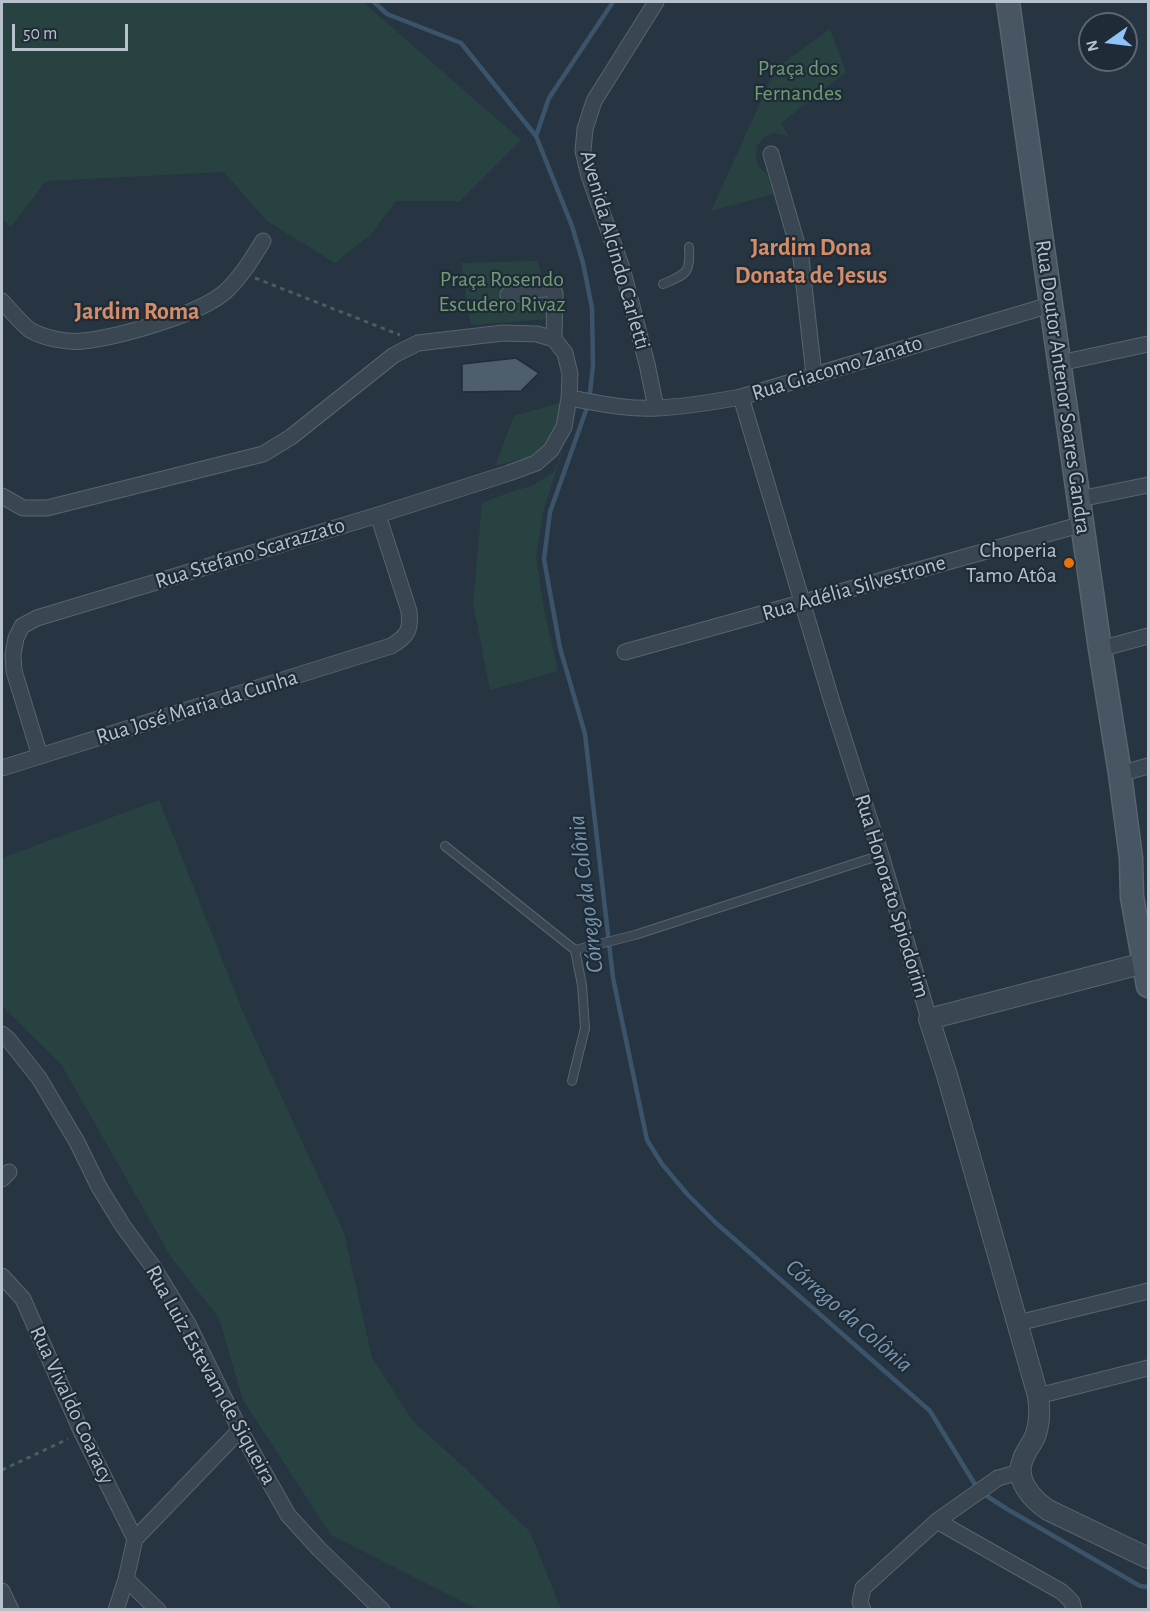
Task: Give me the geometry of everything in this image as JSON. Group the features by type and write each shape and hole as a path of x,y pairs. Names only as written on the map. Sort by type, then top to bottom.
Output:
{"main road":[{"name":"Rua Doutor Antenor Soares Gandra","path":"1008,2 1050,305 1120,774 1131,858 1132,897 1149,986"},
{"path":"1131,858 1149,898"}],"street":[{"name":"Avenida Alcindo Carletti","path":"656,2 594,101 585,129 583,151 589,176 622,267 656,408"},
{"path":"771,154 801,258 814,375"},
{"path":"2,301 30,330 57,340 82,341 148,326 193,311 224,293 242,273 263,241"},
{"path":"2,496 23,508 47,508 263,454 291,437 394,355 418,342 503,333 537,334 554,339 555,292 549,288 508,295"},
{"name":"Rua Giacomo Zanato","path":"575,399 618,406 656,408 704,404 741,397 1050,305"},
{"name":"Rua Stefano Scarazzato","path":"40,756 14,671 13,655 16,638 22,626 37,618 378,515 536,463 551,450 564,427 575,399 565,353 554,339"},
{"path":"1060,363 1149,344"},
{"name":"Rua Honorato Spiodorim","path":"741,397 832,702 951,1086 1038,1396 1040,1409 1036,1436 1022,1460 1020,1472"},
{"path":"1080,500 1149,485"},
{"name":"Rua José Maria da Cunha","path":"2,768 392,646 408,632 409,611 378,515"},
{"name":"Rua Adélia Silvestrone","path":"625,652 1083,524"},
{"path":"1100,649 1149,636"},
{"path":"1120,774 1149,766"},
{"path":"929,1019 1146,962"},
{"name":"Rua Luiz Estevam de Siqueira","path":"2,1034 39,1078 77,1142 99,1187 182,1314 240,1430 288,1515 319,1550 382,1610"},
{"name":"Rua Vivaldo Coaracy","path":"2,1276 23,1299 82,1432 135,1539"},
{"path":"1018,1323 1149,1291"},
{"path":"1038,1396 1149,1368"},
{"path":"116,1610 135,1539 240,1430"},
{"path":"863,1610 860,1602 863,1588 937,1521 998,1478 1020,1472 1034,1501 1047,1510 1149,1558"},
{"path":"937,1521 1062,1592 1072,1602 1074,1610"},
{"path":"126,1579 158,1610"},
{"path":"2,1591 11,1610"}],"lane":[{"path":"663,284 683,275 687,270 690,261 689,247"},
{"path":"446,846 575,950 582,985 585,1028 572,1081"},
{"path":"575,950 635,935 881,855"}],"path":[{"path":"242,273 418,342"},
{"path":"2,1470 82,1432"}],"green space":[{"path":"2,2 363,2 521,140 460,201 396,201 371,234 335,263 267,221 224,172 46,181 11,227 2,219"},
{"name":"Praça dos Fernandes","path":"830,29 846,72 781,123 789,136 774,133 764,137 757,146 758,166 766,173 774,194 711,211 776,68"},
{"name":"Praça Rosendo Escudero Rivaz","path":"538,261 551,319 471,325 461,263"},
{"path":"562,402 561,419 550,439 534,456 495,466 514,416"},
{"path":"566,440 543,512 536,557 545,614 558,671 490,690 473,603 482,503 532,486 554,472"},
{"path":"159,800 245,1017 344,1233 372,1358 413,1421 530,1532 561,1609 477,1609 331,1535 243,1400 219,1318 171,1257 61,1064 2,1006 2,858"}],"building":[{"path":"516,358 539,373 521,391 462,392 462,364"}],"waterway":[{"path":"374,2 387,14 461,43 536,136"},
{"name":"Córrego da Colônia","path":"613,2 549,98 536,136 572,226 583,263 592,308 593,365 589,402 550,512 544,559 560,648 585,734 613,978 647,1140 662,1164 716,1223 930,1411 979,1491 1140,1586 1148,1587"}],"place":[{"name":"Choperia Tamo Atôa","path":"1069,563"}],"district":[{"name":"Jardim Dona Donata de Jesus","path":"811,262"},
{"name":"Jardim Roma","path":"137,312"}]}
